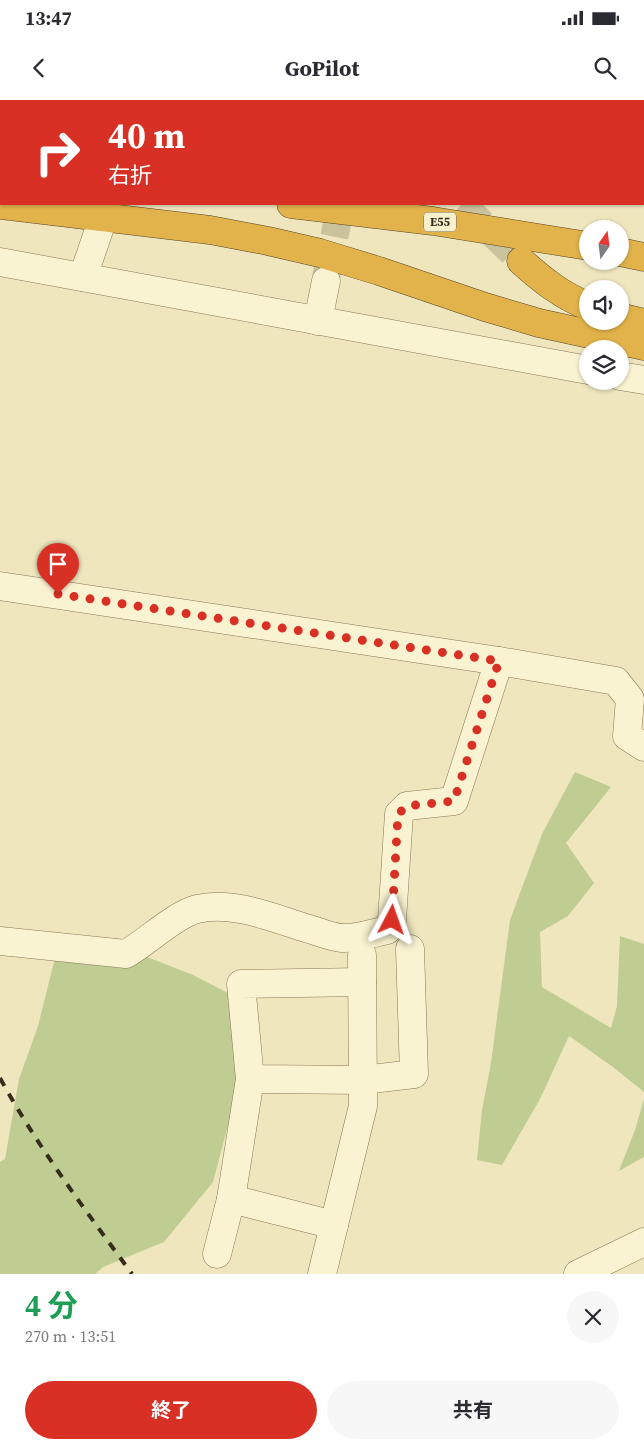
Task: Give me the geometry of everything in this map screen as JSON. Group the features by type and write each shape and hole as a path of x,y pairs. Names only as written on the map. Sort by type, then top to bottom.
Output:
{"highway":[{"path":"0,205 210,230 268,241 380,271 485,307 539,323 644,346"},
{"name":"E55","path":"299,205 433,221 579,245"},
{"path":"629,254 644,257"},
{"path":"521,261 546,283 579,303"},
{"path":"629,319 644,323"}],"street":[{"path":"83,277 100,227"},
{"path":"0,262 579,368"},
{"path":"318,321 326,281"},
{"path":"629,378 644,380"},
{"path":"0,586 499,661 616,681 630,699 627,736 644,747"},
{"path":"0,941 126,954 178,918 197,909 226,907 257,913 330,936 344,938 387,930 392,920 398,814 407,806 454,801 499,661"},
{"path":"250,1079 363,1080 414,1074 410,949"},
{"path":"322,1274 363,1106 362,954"},
{"path":"217,1254 231,1199 250,1079 240,984 362,982"},
{"path":"231,1199 334,1224"},
{"path":"578,1274 644,1242"}],"green space":[{"path":"575,772 611,787 566,843 594,883 568,916 540,932 542,987 611,1028 617,1006 620,936 644,944 644,1092 569,1036 540,1099 502,1165 477,1160 482,1110 491,1063 510,920 542,834"},
{"path":"114,944 193,975 249,1004 236,1095 213,1182 164,1242 103,1267 95,1274 0,1274 0,1162 5,1159 19,1079 38,1026 55,958"},
{"path":"644,1099 644,1157 619,1171 635,1130"}],"tunnel":[{"path":"326,278 341,205"},
{"path":"463,205 521,261"}],"railway":[{"path":"0,1078 46,1153 132,1274"}],"route":[{"path":"58,594 499,661 454,801 407,806 398,814 392,920"}]}
